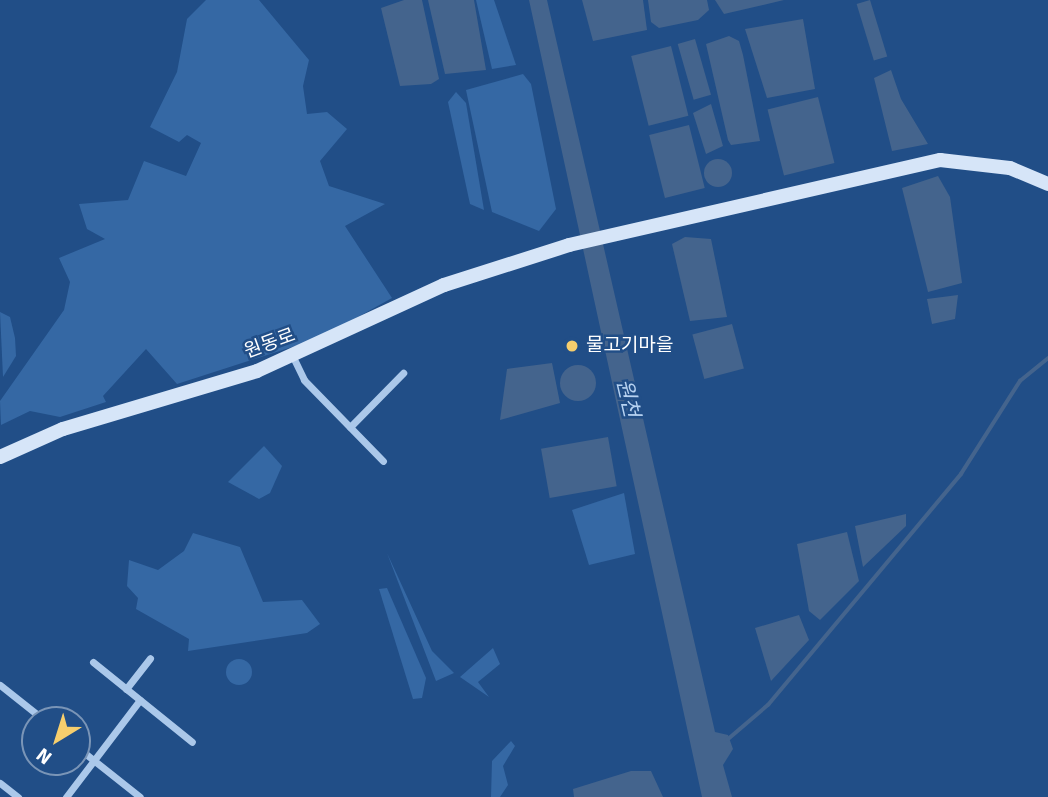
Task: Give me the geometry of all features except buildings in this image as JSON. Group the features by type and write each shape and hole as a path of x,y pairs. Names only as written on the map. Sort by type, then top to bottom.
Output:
{"street":[{"name":"원동로","path":"0,457 64,429 293,357 444,285 569,245 940,160 1010,168 1048,184"},
{"path":"293,357 304,380 383,461"},
{"path":"350,427 403,373"},
{"path":"126,689 150,658"},
{"path":"93,662 192,742"},
{"path":"0,685 26,706"},
{"path":"66,797 140,700"},
{"path":"91,758 140,797"},
{"path":"0,783 18,797"}],"shaded area":[{"path":"206,0 259,0 309,60 303,86 307,114 327,112 347,129 320,161 329,186 385,204 345,226 392,298 320,338 177,384 146,349 103,396 106,402 60,417 30,411 1,425 0,401 64,310 70,282 59,258 105,239 87,229 79,204 128,200 144,161 186,176 201,143 187,135 179,142 150,127 177,72 187,19"},
{"path":"476,0 494,0 516,65 492,69"},
{"path":"523,74 531,84 556,209 539,231 492,212 466,90"},
{"path":"456,92 466,103 484,210 470,204 448,102"},
{"path":"0,312 10,317 16,356 3,377"},
{"path":"264,446 282,466 270,493 259,499 228,482"},
{"path":"624,493 635,554 589,565 572,510"},
{"path":"193,533 240,547 263,602 302,600 320,624 307,633 188,651 189,639 136,609 138,598 127,586 129,560 158,570 184,551"},
{"path":"387,553 432,651 454,673 436,681"},
{"path":"387,588 426,678 422,698 413,699 379,589"},
{"path":"493,648 500,664 478,682 489,697 460,677"},
{"path":"239,659 248,663 252,672 248,681 239,685 230,681 226,672 230,663"},
{"path":"511,741 515,746 503,766 508,785 500,797 491,797 492,761"}],"water":[{"path":"404,0 422,0 439,79 431,84 400,86 381,8"},
{"path":"428,0 474,0 486,70 445,74"},
{"name":"원천","path":"529,0 547,0 715,732 728,735 733,749 723,765 732,797 702,797"},
{"path":"582,0 643,0 647,30 593,41"},
{"path":"648,0 707,0 709,10 698,20 659,28 651,22"},
{"path":"715,0 784,0 724,14"},
{"path":"870,0 887,56 874,61 857,4"},
{"path":"803,19 815,89 767,98 745,29"},
{"path":"729,36 739,41 760,141 731,145 728,140 706,44"},
{"path":"695,39 711,95 694,100 678,44"},
{"path":"671,46 688,116 649,126 631,56"},
{"path":"891,70 901,99 928,144 892,151 874,78"},
{"path":"818,97 834,163 784,176 768,110"},
{"path":"711,104 723,146 706,154 693,113"},
{"path":"689,125 705,188 665,198 649,135"},
{"path":"718,159 728,163 732,173 728,183 718,187 708,183 704,173 708,163"},
{"path":"938,176 950,197 962,283 928,292 902,188"},
{"path":"685,237 711,239 727,317 690,321 672,244"},
{"path":"958,295 955,319 932,324 927,299"},
{"path":"732,324 744,368 704,379 692,335"},
{"path":"552,363 560,403 500,420 507,369"},
{"path":"578,365 591,370 596,383 591,396 578,401 565,396 560,383 565,370"},
{"path":"608,437 617,486 550,498 541,449"},
{"path":"906,514 906,526 863,567 855,526"},
{"path":"847,532 859,581 820,620 809,611 797,544"},
{"path":"799,615 809,640 771,681 755,628"},
{"path":"631,771 651,771 663,797 574,797 573,789"}],"waterway":[{"path":"727,740 768,705 961,474 1020,381 1048,358"}],"place":[{"name":"물고기마을","path":"572,346"}]}
